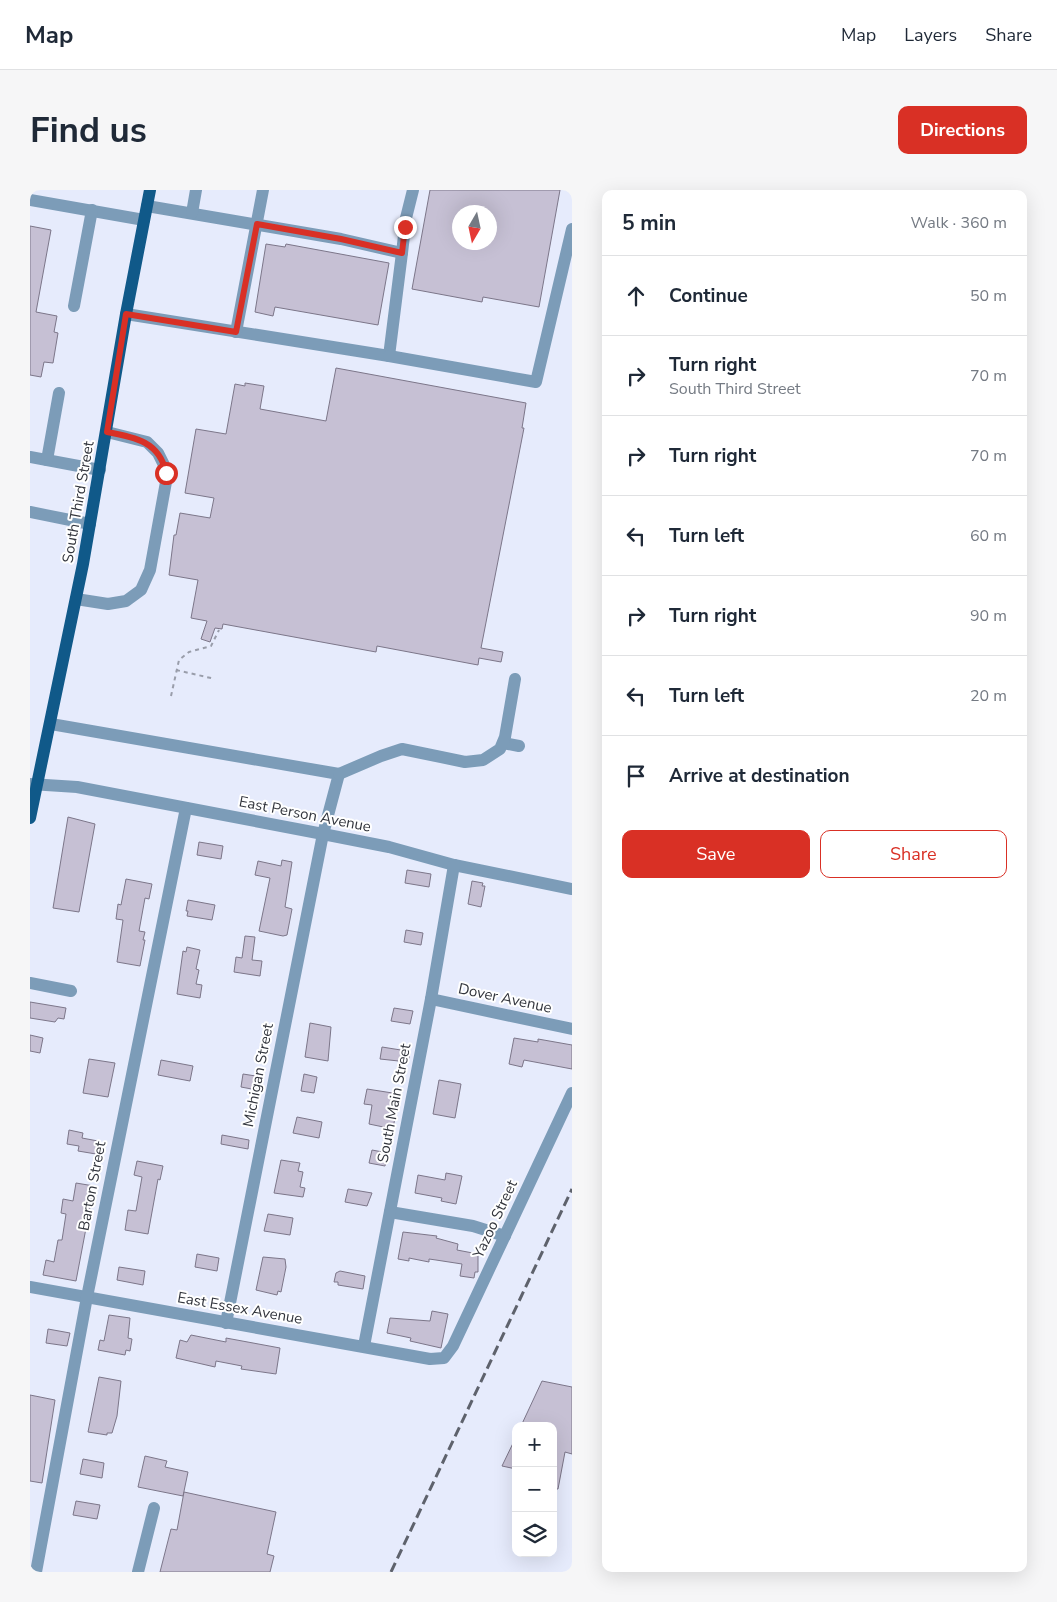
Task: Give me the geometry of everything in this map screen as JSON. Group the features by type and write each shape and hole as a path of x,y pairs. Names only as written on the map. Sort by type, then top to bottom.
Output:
{"main road":[{"name":"South Third Street","path":"30,818 33,783 51,724 76,598 150,190"}],"street":[{"path":"192,213 196,190"},
{"path":"236,332 263,190"},
{"path":"389,356 406,218 413,190"},
{"path":"30,200 144,220"},
{"path":"147,206 341,239 402,253"},
{"path":"74,306 92,210"},
{"path":"126,314 389,356 536,382 572,229"},
{"path":"47,460 59,393"},
{"path":"76,598 108,604 126,602 142,590 150,570 166,482 164,465 158,453 147,442 107,432"},
{"path":"30,457 100,470"},
{"path":"30,512 90,524"},
{"path":"51,724 339,774 402,749 465,762 483,760 500,750 515,679"},
{"path":"502,743 519,746"},
{"name":"Michigan Street","path":"226,1323 323,834 339,774"},
{"name":"East Person Avenue","path":"33,783 77,787 323,834 389,847 454,865 572,889"},
{"name":"Barton Street","path":"36,1572 87,1297 186,808"},
{"name":"South Main Street","path":"364,1346 431,999 454,865"},
{"path":"30,983 72,991"},
{"name":"Dover Avenue","path":"431,999 572,1029"},
{"name":"Yazoo Street","path":"444,1358 453,1346 572,1093"},
{"path":"390,1212 473,1226 505,1236"},
{"name":"East Essex Avenue","path":"30,1287 430,1359 444,1358"},
{"path":"138,1572 154,1508"}],"path":[{"path":"171,696 179,660 184,655 211,646 215,642 218,630"},
{"path":"176,670 216,679"}],"building":[{"path":"430,190 560,190 539,307 483,297 482,302 412,289"},
{"path":"30,226 51,230 36,312 57,316 54,332 58,333 53,363 44,362 41,377 30,375"},
{"path":"266,244 285,247 286,244 389,263 378,325 275,307 273,316 255,312"},
{"path":"336,368 526,403 522,428 524,428 481,648 503,652 501,662 479,658 478,665 377,646 376,652 223,624 222,629 215,628 210,642 201,639 207,621 191,618 198,580 169,575 174,535 176,535 180,513 210,518 214,498 185,493 196,429 226,434 235,384 245,386 245,383 264,386 260,409 326,421"},
{"path":"68,817 95,824 79,912 53,908"},
{"path":"199,842 223,846 221,859 197,855"},
{"path":"282,860 292,862 285,907 292,909 287,935 283,936 259,931 270,878 255,875 258,861 281,866"},
{"path":"407,870 431,874 429,887 405,883"},
{"path":"126,879 152,884 149,899 145,898 139,931 145,932 140,966 117,962 123,920 116,919 118,904 121,905"},
{"path":"472,881 483,883 482,886 485,886 481,907 468,904"},
{"path":"188,900 215,905 212,920 187,916"},
{"path":"406,930 423,933 421,945 404,942"},
{"path":"245,936 255,937 252,960 262,961 260,976 234,972 236,957 242,958"},
{"path":"187,947 200,950 196,969 199,970 196,984 202,985 200,998 177,994 183,951 186,952"},
{"path":"30,1002 66,1008 64,1019 58,1018 55,1022 30,1018"},
{"path":"394,1008 413,1011 410,1024 391,1021"},
{"path":"310,1023 331,1027 328,1061 305,1057"},
{"path":"30,1035 43,1038 40,1053 30,1051"},
{"path":"514,1038 538,1042 538,1039 572,1045 572,1069 524,1060 522,1067 509,1064"},
{"path":"382,1047 407,1051 410,1053 408,1062 380,1059"},
{"path":"89,1059 115,1063 108,1097 83,1093"},
{"path":"161,1060 193,1066 190,1081 158,1075"},
{"path":"243,1074 262,1077 257,1090 241,1087"},
{"path":"304,1074 317,1077 314,1093 301,1091"},
{"path":"439,1080 461,1084 455,1118 433,1114"},
{"path":"367,1089 399,1094 393,1129 369,1124 372,1105 364,1104"},
{"path":"297,1117 322,1122 319,1138 293,1133"},
{"path":"69,1130 83,1133 82,1138 98,1141 96,1154 78,1151 79,1146 67,1144"},
{"path":"222,1135 249,1140 248,1149 221,1144"},
{"path":"372,1150 388,1153 385,1166 369,1163"},
{"path":"281,1160 300,1163 298,1171 303,1172 300,1187 305,1188 303,1197 274,1193"},
{"path":"137,1161 163,1166 160,1180 158,1179 148,1234 125,1230 128,1210 136,1211 142,1177 134,1175"},
{"path":"446,1173 462,1176 456,1204 441,1201 442,1198 415,1193 418,1175 445,1180"},
{"path":"76,1183 94,1186 76,1281 43,1275 46,1260 54,1262 58,1240 62,1240 66,1214 61,1213 63,1199 73,1201"},
{"path":"348,1189 372,1193 367,1206 345,1202"},
{"path":"268,1214 293,1218 290,1235 264,1231"},
{"path":"403,1232 437,1236 436,1238 458,1244 457,1250 478,1254 478,1272 475,1272 474,1278 460,1276 462,1264 429,1259 429,1262 409,1258 409,1261 398,1259"},
{"path":"197,1254 219,1258 217,1271 195,1267"},
{"path":"263,1257 285,1259 286,1267 281,1292 278,1291 277,1295 256,1290"},
{"path":"119,1267 145,1271 143,1285 117,1280"},
{"path":"340,1271 365,1276 363,1289 338,1285 338,1282 334,1282 336,1273"},
{"path":"432,1311 448,1314 441,1348 410,1341 411,1338 387,1333 390,1318 430,1321"},
{"path":"109,1315 130,1318 128,1338 132,1339 130,1351 126,1350 125,1355 98,1350 100,1340 104,1341"},
{"path":"48,1329 70,1333 67,1346 46,1343"},
{"path":"191,1335 226,1342 226,1338 280,1348 276,1374 241,1369 242,1366 216,1361 215,1367 176,1358 180,1340 187,1342"},
{"path":"99,1377 121,1381 117,1416 112,1433 107,1433 107,1435 88,1432"},
{"path":"542,1381 572,1387 572,1454 565,1452 558,1489 557,1422 523,1422"},
{"path":"30,1395 55,1400 42,1483 30,1481"},
{"path":"512,1445 512,1468 502,1466"},
{"path":"145,1456 167,1461 165,1467 188,1472 183,1496 138,1487"},
{"path":"83,1459 104,1463 102,1478 80,1474"},
{"path":"184,1492 276,1512 267,1554 274,1556 270,1572 160,1572 171,1529 177,1530"},
{"path":"76,1501 100,1505 97,1519 73,1515"}],"railway":[{"path":"391,1572 572,1189"}],"route":[{"path":"166,473 158,453 147,442 131,436 107,432 126,314 236,332 257,224 341,239 402,253 405,227"}]}
